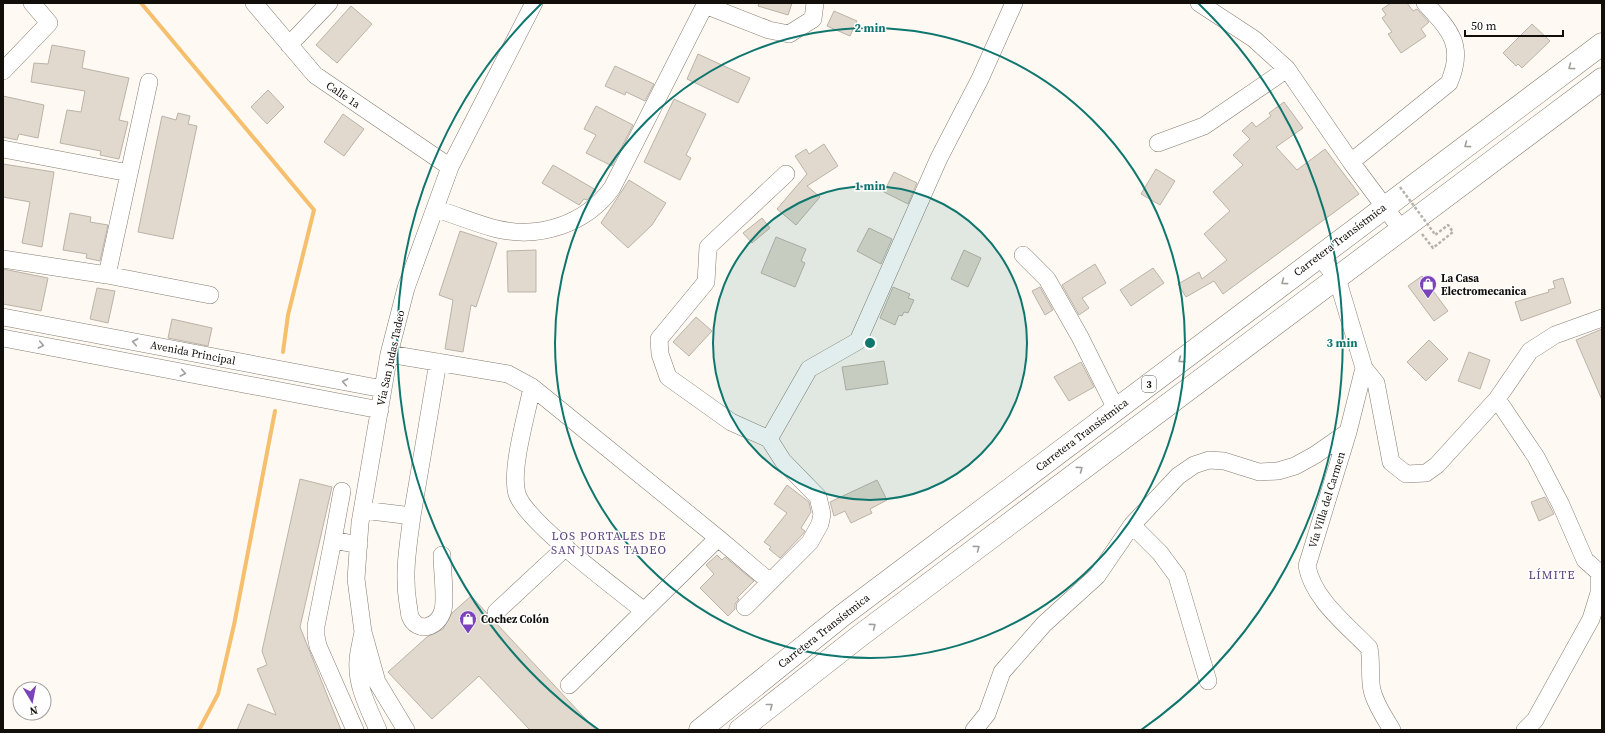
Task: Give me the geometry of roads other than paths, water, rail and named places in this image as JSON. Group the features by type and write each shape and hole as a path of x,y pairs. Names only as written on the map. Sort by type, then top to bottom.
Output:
{"main road":[{"name":"Carretera Transístmica","path":"700,730 843,615 1602,44"},
{"path":"740,730 873,626 1602,79"}],"street":[{"path":"3,71 49,23 32,3"},
{"name":"Calle 1a","path":"254,3 315,75 450,167"},
{"path":"290,45 329,3"},
{"name":"Vía San Judas Tadeo","path":"406,730 377,682 363,632 356,579 358,545 363,510 389,354 406,288 450,167 534,3"},
{"path":"436,209 497,229 519,232 552,228 570,222 587,213 602,202 612,188 706,4 769,30 789,34 812,18 815,3"},
{"path":"769,439 809,369 858,341 939,158 980,79 1014,3"},
{"path":"1199,3 1254,39 1287,69 1351,162 1401,229"},
{"path":"1351,162 1449,83 1456,68 1456,49 1450,32 1430,5"},
{"path":"1158,143 1204,126 1287,69"},
{"path":"107,275 149,82"},
{"path":"3,149 129,173"},
{"path":"745,606 810,542 820,524 822,514 818,497 784,461 769,439 731,422 668,377 660,354 659,339 706,282 708,247 786,174"},
{"path":"1023,255 1047,279 1080,337 1116,409"},
{"path":"1319,256 1337,278 1364,368 1376,383 1391,462 1406,474 1426,473 1437,465 1496,399 1530,351 1555,336 1602,318"},
{"path":"3,258 107,275 210,295"},
{"name":"Avenida Principal","path":"3,317 383,389"},
{"name":"Avenida Principal","path":"3,338 380,410"},
{"path":"389,354 508,374 532,387 770,582"},
{"path":"438,362 412,516 406,561 405,588 410,617 418,625 427,627 436,624 440,618 443,609 442,555"},
{"name":"Vía Villa del Carmen","path":"1364,368 1348,432 1308,566 1310,579 1317,592 1369,648 1372,661 1372,690 1377,704 1392,730"},
{"path":"532,387 515,470 517,494 527,512 566,547 644,611"},
{"path":"1496,399 1536,458 1561,506 1585,560 1600,573 1599,593 1591,619 1536,720 1525,730"},
{"path":"974,730 987,714 1002,672 1044,624 1097,576 1132,525 1178,476 1194,465 1209,460 1224,461 1259,472 1278,472 1295,466 1315,455 1348,432"},
{"path":"342,491 334,540 316,626 316,636 318,646 355,730"},
{"path":"363,510 412,516"},
{"path":"1132,525 1160,553 1177,576 1208,681"},
{"path":"568,685 718,538"},
{"path":"334,540 358,545"},
{"path":"496,612 566,547"},
{"path":"363,632 358,660 358,672 361,685 378,730"}],"waterway":[{"path":"141,3 314,210 288,315 283,352"},
{"path":"199,730 218,694 234,625 275,411"}],"place":[{"name":"La Casa Electromecanica","path":"1428,299"},
{"name":"Cochez Colón","path":"468,634"}],"district":[{"name":"LOS PORTALES DE SAN JUDAS TADEO","path":"609,543"},
{"name":"LÍMITE","path":"1552,575"}]}
